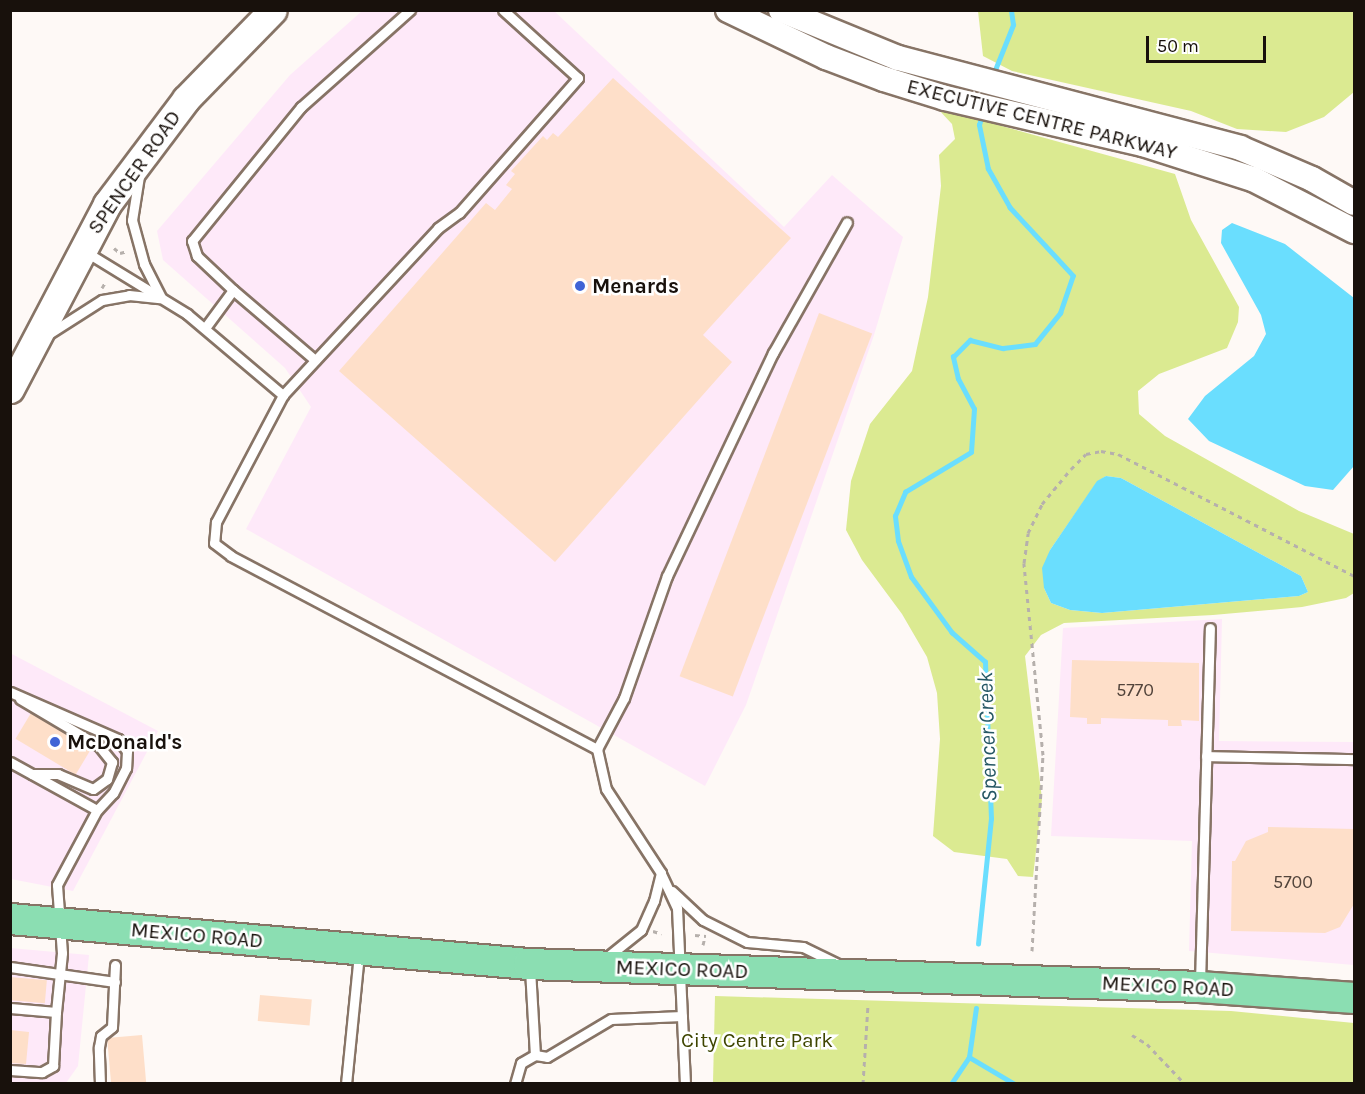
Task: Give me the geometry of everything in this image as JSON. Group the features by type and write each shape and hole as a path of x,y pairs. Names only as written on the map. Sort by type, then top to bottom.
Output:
{"main road":[{"name":"SPENCER ROAD","path":"10,389 107,204 186,99 273,10"},
{"name":"MEXICO ROAD","path":"10,919 529,964 1200,987 1354,998"}],"street":[{"name":"EXECUTIVE CENTRE PARKWAY","path":"728,10 826,57 945,98 1032,106 1155,123 1240,148 1312,179 1354,203"},
{"name":"EXECUTIVE CENTRE PARKWAY","path":"781,10 846,40 951,73 1032,106 1201,160 1298,199 1354,231"}],"lane":[{"path":"315,360 197,256 192,241 301,107 410,10"},
{"path":"504,10 578,78 459,213 438,228 283,395 216,522 214,543 231,556 597,749"},
{"path":"142,157 132,220 144,264 162,299"},
{"path":"685,1083 680,927 671,891 606,789 597,749 624,698 667,576 773,353 847,222"},
{"path":"81,250 205,328 283,395"},
{"path":"205,328 233,290"},
{"path":"30,347 102,300 129,295 162,299"},
{"path":"1200,987 1210,628"},
{"path":"11,692 37,712 107,754 110,771 101,786 100,807"},
{"path":"10,1070 42,1072 52,1066 60,972 61,924 57,885 100,807 126,768 127,751 118,740 11,692"},
{"path":"1206,756 1354,759"},
{"path":"10,762 100,807"},
{"path":"32,774 58,774 81,785 101,786"},
{"path":"594,966 641,930 661,873"},
{"path":"671,891 704,920 747,942 803,947 859,974"},
{"path":"346,1083 360,949"},
{"path":"529,964 535,1055"},
{"path":"100,1083 101,1036 112,1027 115,965"},
{"path":"10,967 60,972 115,982"},
{"path":"10,1008 56,1012"},
{"path":"515,1083 521,1063 535,1055 547,1057 611,1019 682,1016"}],"path":[{"path":"114,248 120,253 128,251"},
{"path":"101,290 106,281"},
{"path":"1032,951 1043,755 1024,563 1028,533 1042,504 1071,469 1086,454 1101,451 1118,454 1354,576"},
{"path":"703,945 705,936"},
{"path":"862,1083 868,1004"},
{"path":"1132,1035 1147,1044 1185,1083"}],"shaded area":[{"path":"553,10 784,227 832,175 903,237 874,335 746,705 705,786 246,529 311,407 285,368 163,260 157,231 290,75 362,11"},
{"path":"1222,619 1219,741 1354,742 1354,965 1189,951 1192,841 1051,836 1063,628"},
{"path":"10,653 158,731 73,891 11,879"},
{"path":"10,948 89,955 78,1066 66,1083 11,1083"}],"green space":[{"path":"978,11 1354,11 1354,92 1324,117 1286,132 1237,129 1191,111 1012,71 983,56"},
{"path":"937,108 1175,174 1191,220 1239,307 1238,322 1227,348 1159,374 1138,391 1139,414 1165,436 1299,511 1354,534 1354,593 1346,598 1302,607 1213,615 1064,623 1041,635 1025,656 1042,799 1033,877 1018,876 1007,859 954,852 933,836 940,739 937,693 927,657 902,614 862,560 846,530 851,481 870,424 912,371 928,297 941,186 939,155 955,139 952,124","holes":["1106,476 1121,478 1301,576 1308,592 1299,596 1102,613 1070,610 1051,603 1044,588 1050,550 1097,482"]},
{"name":"City Centre Park","path":"715,996 1231,1011 1354,1023 1354,1083 713,1083"}],"water":[{"path":"1232,223 1285,244 1354,298 1354,466 1333,490 1305,486 1209,441 1188,419 1205,396 1254,356 1266,334 1261,315 1221,243 1222,230"},
{"path":"1106,476 1121,478 1301,576 1308,592 1299,596 1102,613 1070,610 1051,603 1044,588 1042,568 1050,550 1097,481"}],"building":[{"name":"Menards","path":"613,78 791,238 703,335 732,362 555,562 339,371 486,203 495,210 512,189 506,185 515,174 511,171 543,136 547,140 553,133 558,137"},
{"path":"819,313 872,333 733,697 680,676"},
{"path":"1072,660 1199,663 1199,721 1181,720 1182,726 1168,726 1168,720 1101,718 1101,724 1087,724 1087,718 1070,717"},
{"name":"McDonald's","path":"31,713 91,749 76,775 16,739"},
{"path":"1268,827 1354,829 1354,904 1340,927 1325,933 1231,931 1232,861 1235,861 1246,841 1268,832"},
{"path":"10,977 47,980 45,1003 10,1000"},
{"path":"260,995 312,1000 310,1025 258,1021"},
{"path":"10,1030 29,1032 26,1064 10,1063"},
{"path":"142,1035 146,1083 111,1084 107,1038"}],"waterway":[{"name":"Spencer Creek","path":"993,75 1013,25 1011,10"},
{"name":"Spencer Creek","path":"978,944 991,819 985,662 952,633 911,577 898,541 895,516 905,492 971,452 974,409 958,379 953,357 970,340 1003,348 1035,344 1060,313 1073,276 1010,208 988,169 979,125 982,115"},
{"name":"Spencer Creek","path":"951,1084 969,1057 976,1008"},
{"path":"969,1057 1015,1084"}],"place":[{"name":"Menards","path":"580,286"},
{"name":"McDonald's","path":"55,742"}]}
